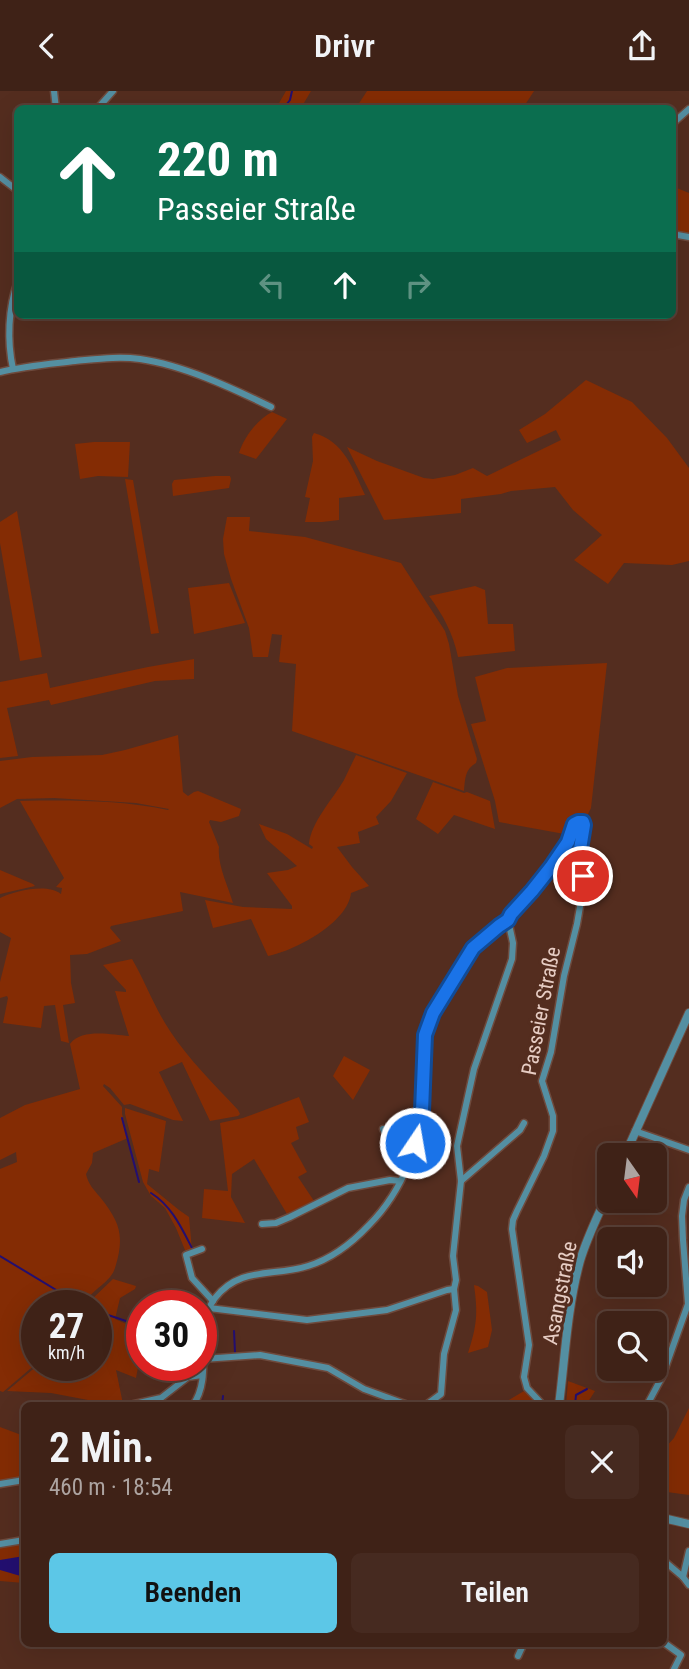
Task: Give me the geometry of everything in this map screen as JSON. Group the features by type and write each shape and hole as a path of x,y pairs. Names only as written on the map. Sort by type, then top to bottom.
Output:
{"street":[{"path":"101,105 113,91"},
{"path":"0,177 14,188"},
{"path":"13,369 9,346 14,293"},
{"path":"0,372 98,359 142,359 198,376 271,407"},
{"name":"Passeier Straße","path":"217,1298 231,1283 245,1276 302,1268 335,1254 357,1237 386,1206 404,1172 421,1121 424,1047 428,1026 443,996 473,948 508,920 556,861 568,842 574,824 583,822 580,849 582,895 551,1052 542,1081 553,1116 553,1131 544,1156 518,1207 512,1229 529,1345 524,1377 527,1388 540,1402"},
{"path":"430,1402 441,1394 444,1354 456,1310 453,1256 461,1181 457,1146 474,1069 512,959 513,943 508,920"},
{"path":"630,1143 689,1013"},
{"path":"461,1181 520,1130 524,1123"},
{"path":"383,1129 404,1172"},
{"path":"635,1131 689,1150"},
{"path":"262,1224 276,1223 348,1188 390,1180 400,1181"},
{"path":"650,1402 662,1377 689,1304 682,1216 689,1187"},
{"name":"Asangstraße","path":"559,1402 579,1266 599,1213"},
{"path":"200,1290 192,1278 186,1255 202,1249"},
{"path":"217,1306 307,1320 387,1310 454,1289"},
{"path":"217,1358 260,1356 328,1368 364,1389 400,1402"},
{"path":"143,1402 161,1398 183,1381"},
{"path":"195,1402 200,1392 201,1381"},
{"path":"0,1484 21,1480"},
{"path":"667,1519 689,1524"},
{"path":"0,1544 21,1540"},
{"path":"683,1577 689,1551"},
{"path":"667,1563 689,1585"},
{"path":"667,1644 681,1655"},
{"path":"518,1656 522,1647"},
{"path":"674,1669 681,1655 689,1650"}],"shaded area":[{"path":"286,91 311,91 303,105 278,105"},
{"path":"367,91 534,91 525,105 358,105"},
{"path":"676,188 689,193 689,235 676,233"},
{"path":"586,380 632,402 667,438 689,468 689,561 672,565 624,563 608,584 574,560 602,535 573,510 555,487 461,499 461,513 384,520 347,447 424,478 455,475 473,468 487,476 561,440 556,430 527,443 519,430 545,414"},
{"path":"272,412 287,419 256,459 239,453 252,429"},
{"path":"314,433 333,442 340,449 352,466 365,495 339,498 339,520 305,522 310,498 305,497 313,461"},
{"path":"130,442 128,477 98,476 80,479 75,444"},
{"path":"230,476 229,488 173,496 174,480"},
{"path":"125,479 133,480 159,633 151,634"},
{"path":"17,511 42,657 20,661 0,543 0,522"},
{"path":"227,517 250,517 249,531 305,537 401,563 445,631 449,644 458,696 477,759 465,778 464,791 292,731 296,664 279,662 282,635 272,634 268,657 253,657 249,628 224,554 223,539"},
{"path":"229,583 245,623 194,634 188,588"},
{"path":"475,586 485,590 488,624 513,624 515,651 458,657 447,625 429,596"},
{"path":"194,659 194,679 155,681 51,705 49,700 7,708 18,756 0,758 0,682 47,673 50,688"},
{"path":"607,663 591,808 586,818 579,819 570,835 499,822 471,724 486,721 475,677 507,668"},
{"path":"178,735 183,792 188,796 198,791 241,809 239,816 221,822 209,822 219,847 221,868 233,903 180,892 183,911 111,926 121,941 87,954 70,955 75,1003 63,1005 69,1043 61,1041 55,1005 44,1006 41,1028 3,1023 8,998 0,998 0,982 11,938 0,932 0,898 40,889 61,894 62,888 56,887 64,878 20,801 94,801 169,809 136,803 54,798 17,799 0,808 0,761 32,757 102,755"},
{"path":"356,755 407,773 391,801 376,817 379,824 358,832 360,843 337,847 369,886 351,893 348,904 340,915 318,934 292,948 268,956 251,919 213,928 205,900 243,907 292,909 267,873 297,866 266,839 259,824 287,834 312,849 309,844 314,827 344,780"},
{"path":"433,782 490,801 495,829 454,815 438,834 416,819"},
{"path":"0,870 33,884 35,886 0,894"},
{"path":"132,959 177,1042 240,1114 210,1121 182,1062 159,1072 183,1121 173,1120 130,1104 124,1105 104,1084 122,1107 128,1138 93,1153 92,1163 86,1174 119,1230 120,1247 115,1268 96,1290 21,1290 21,1377 3,1392 0,1391 0,1169 17,1162 16,1152 0,1160 0,1118 25,1105 80,1089 70,1044 75,1039 89,1034 129,1036 115,991 126,990 103,965"},
{"path":"344,1056 370,1070 353,1100 333,1076"},
{"path":"299,1097 309,1122 296,1127 299,1139 291,1143 307,1172 298,1177 314,1201 287,1214 254,1159 232,1174 231,1197 245,1223 202,1218 204,1189 228,1191 220,1123 243,1118"},
{"path":"125,1108 166,1121 159,1172 149,1169 147,1184 189,1217 192,1250 185,1250 165,1208 151,1196 143,1182"},
{"path":"113,1279 136,1286 133,1290 126,1290 126,1294 120,1298 115,1319 126,1324 126,1374 116,1370 123,1402 88,1400 51,1393 7,1391 21,1379 112,1381 112,1290 102,1290"},
{"path":"474,1285 487,1292 492,1330 488,1347 468,1353 476,1319"},
{"path":"568,1381 595,1391 588,1402 566,1402"},
{"path":"524,1391 535,1402 486,1402 507,1401"},
{"path":"689,1408 689,1495 667,1492 667,1446 674,1438"},
{"path":"0,1427 21,1435 21,1479 0,1482"},
{"path":"21,1542 21,1583 0,1581 0,1546"},
{"path":"21,1556 21,1576 0,1570 0,1560"}],"waterway":[{"path":"286,105 292,91"},
{"path":"122,1118 139,1182"},
{"path":"151,1193 171,1211 193,1250"},
{"path":"0,1256 56,1290"},
{"path":"112,1316 126,1321"},
{"path":"234,1331 235,1352"},
{"path":"575,1402 576,1395 587,1389"},
{"path":"222,1402 223,1396"}],"route":[{"path":"415,1143 424,1092 425,1035 447,988 473,948 508,920 537,886 567,844 574,824 580,821 584,825 580,849 583,876"}]}
